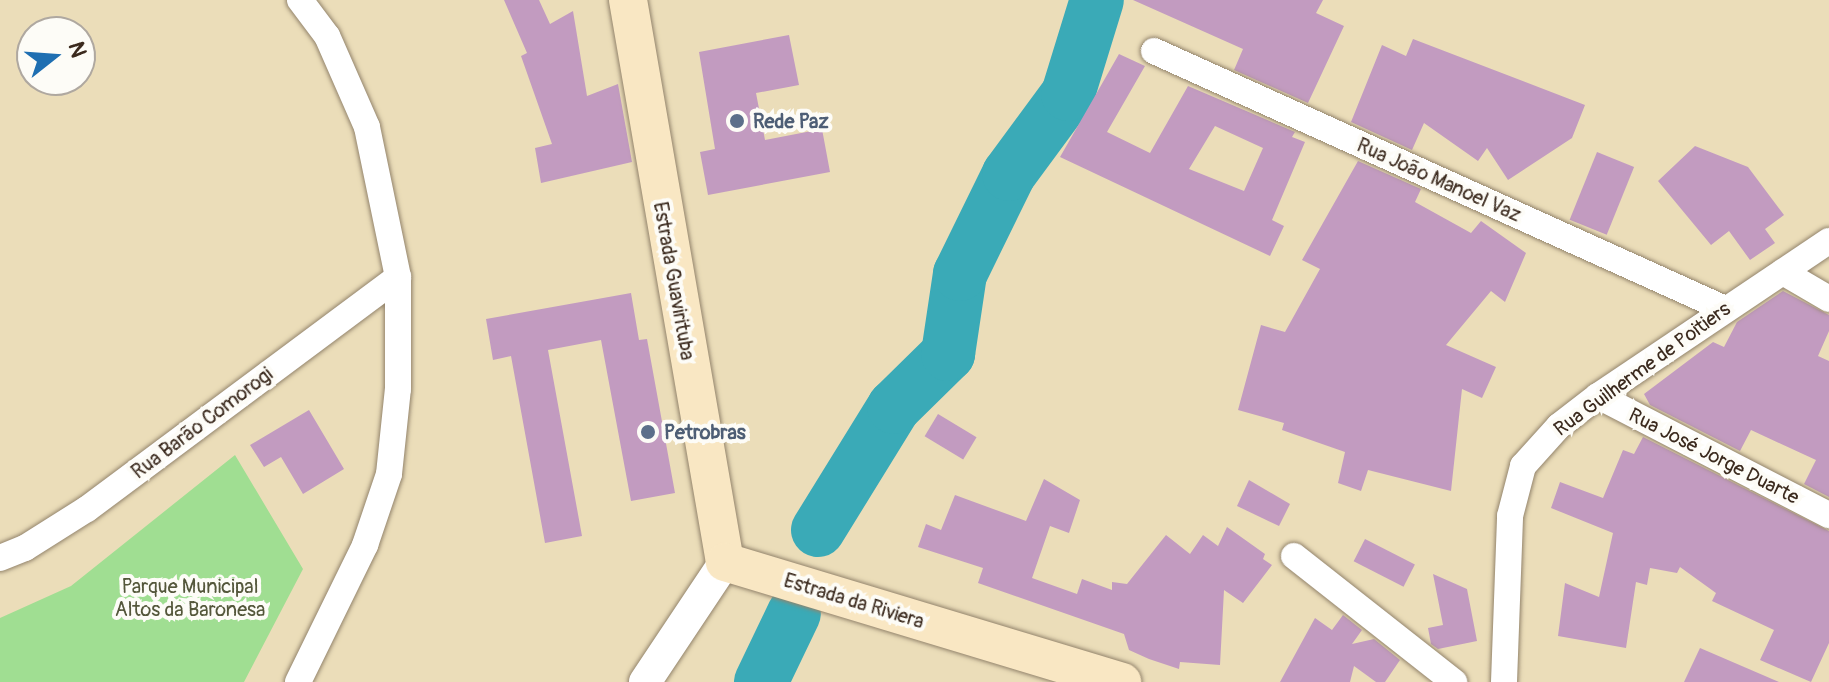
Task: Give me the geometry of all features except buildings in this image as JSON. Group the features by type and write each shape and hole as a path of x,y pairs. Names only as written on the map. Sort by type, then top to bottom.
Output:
{"main road":[{"name":"Estrada Guavirituba","path":"628,0 725,562"},
{"name":"Estrada da Riviera","path":"725,562 1122,682"}],"street":[{"path":"298,682 365,545 389,474 398,389 398,277 367,127 327,36 300,0"},
{"name":"Rua João Manoel Vaz","path":"1154,51 1723,308"},
{"name":"Rua Guilherme de Poitiers","path":"1504,682 1510,516 1523,466 1559,426 1598,396 1723,308 1829,241"},
{"path":"1783,272 1829,299"},
{"name":"Rua Barão Comorogi","path":"0,558 25,548 87,509 398,277"},
{"name":"Rua José Jorge Duarte","path":"1598,396 1829,515"},
{"path":"1294,556 1454,682"},
{"path":"645,682 725,562"}],"green space":[{"name":"Parque Municipal Altos da Baronesa","path":"235,455 303,569 244,682 0,682 0,618 71,586"}],"waterway":[{"path":"818,530 894,407 948,354 960,274 1009,174 1068,94 1097,0"},
{"path":"761,682 794,613"}],"place":[{"name":"Rede Paz","path":"737,121"},
{"name":"Petrobras","path":"648,432"}]}
